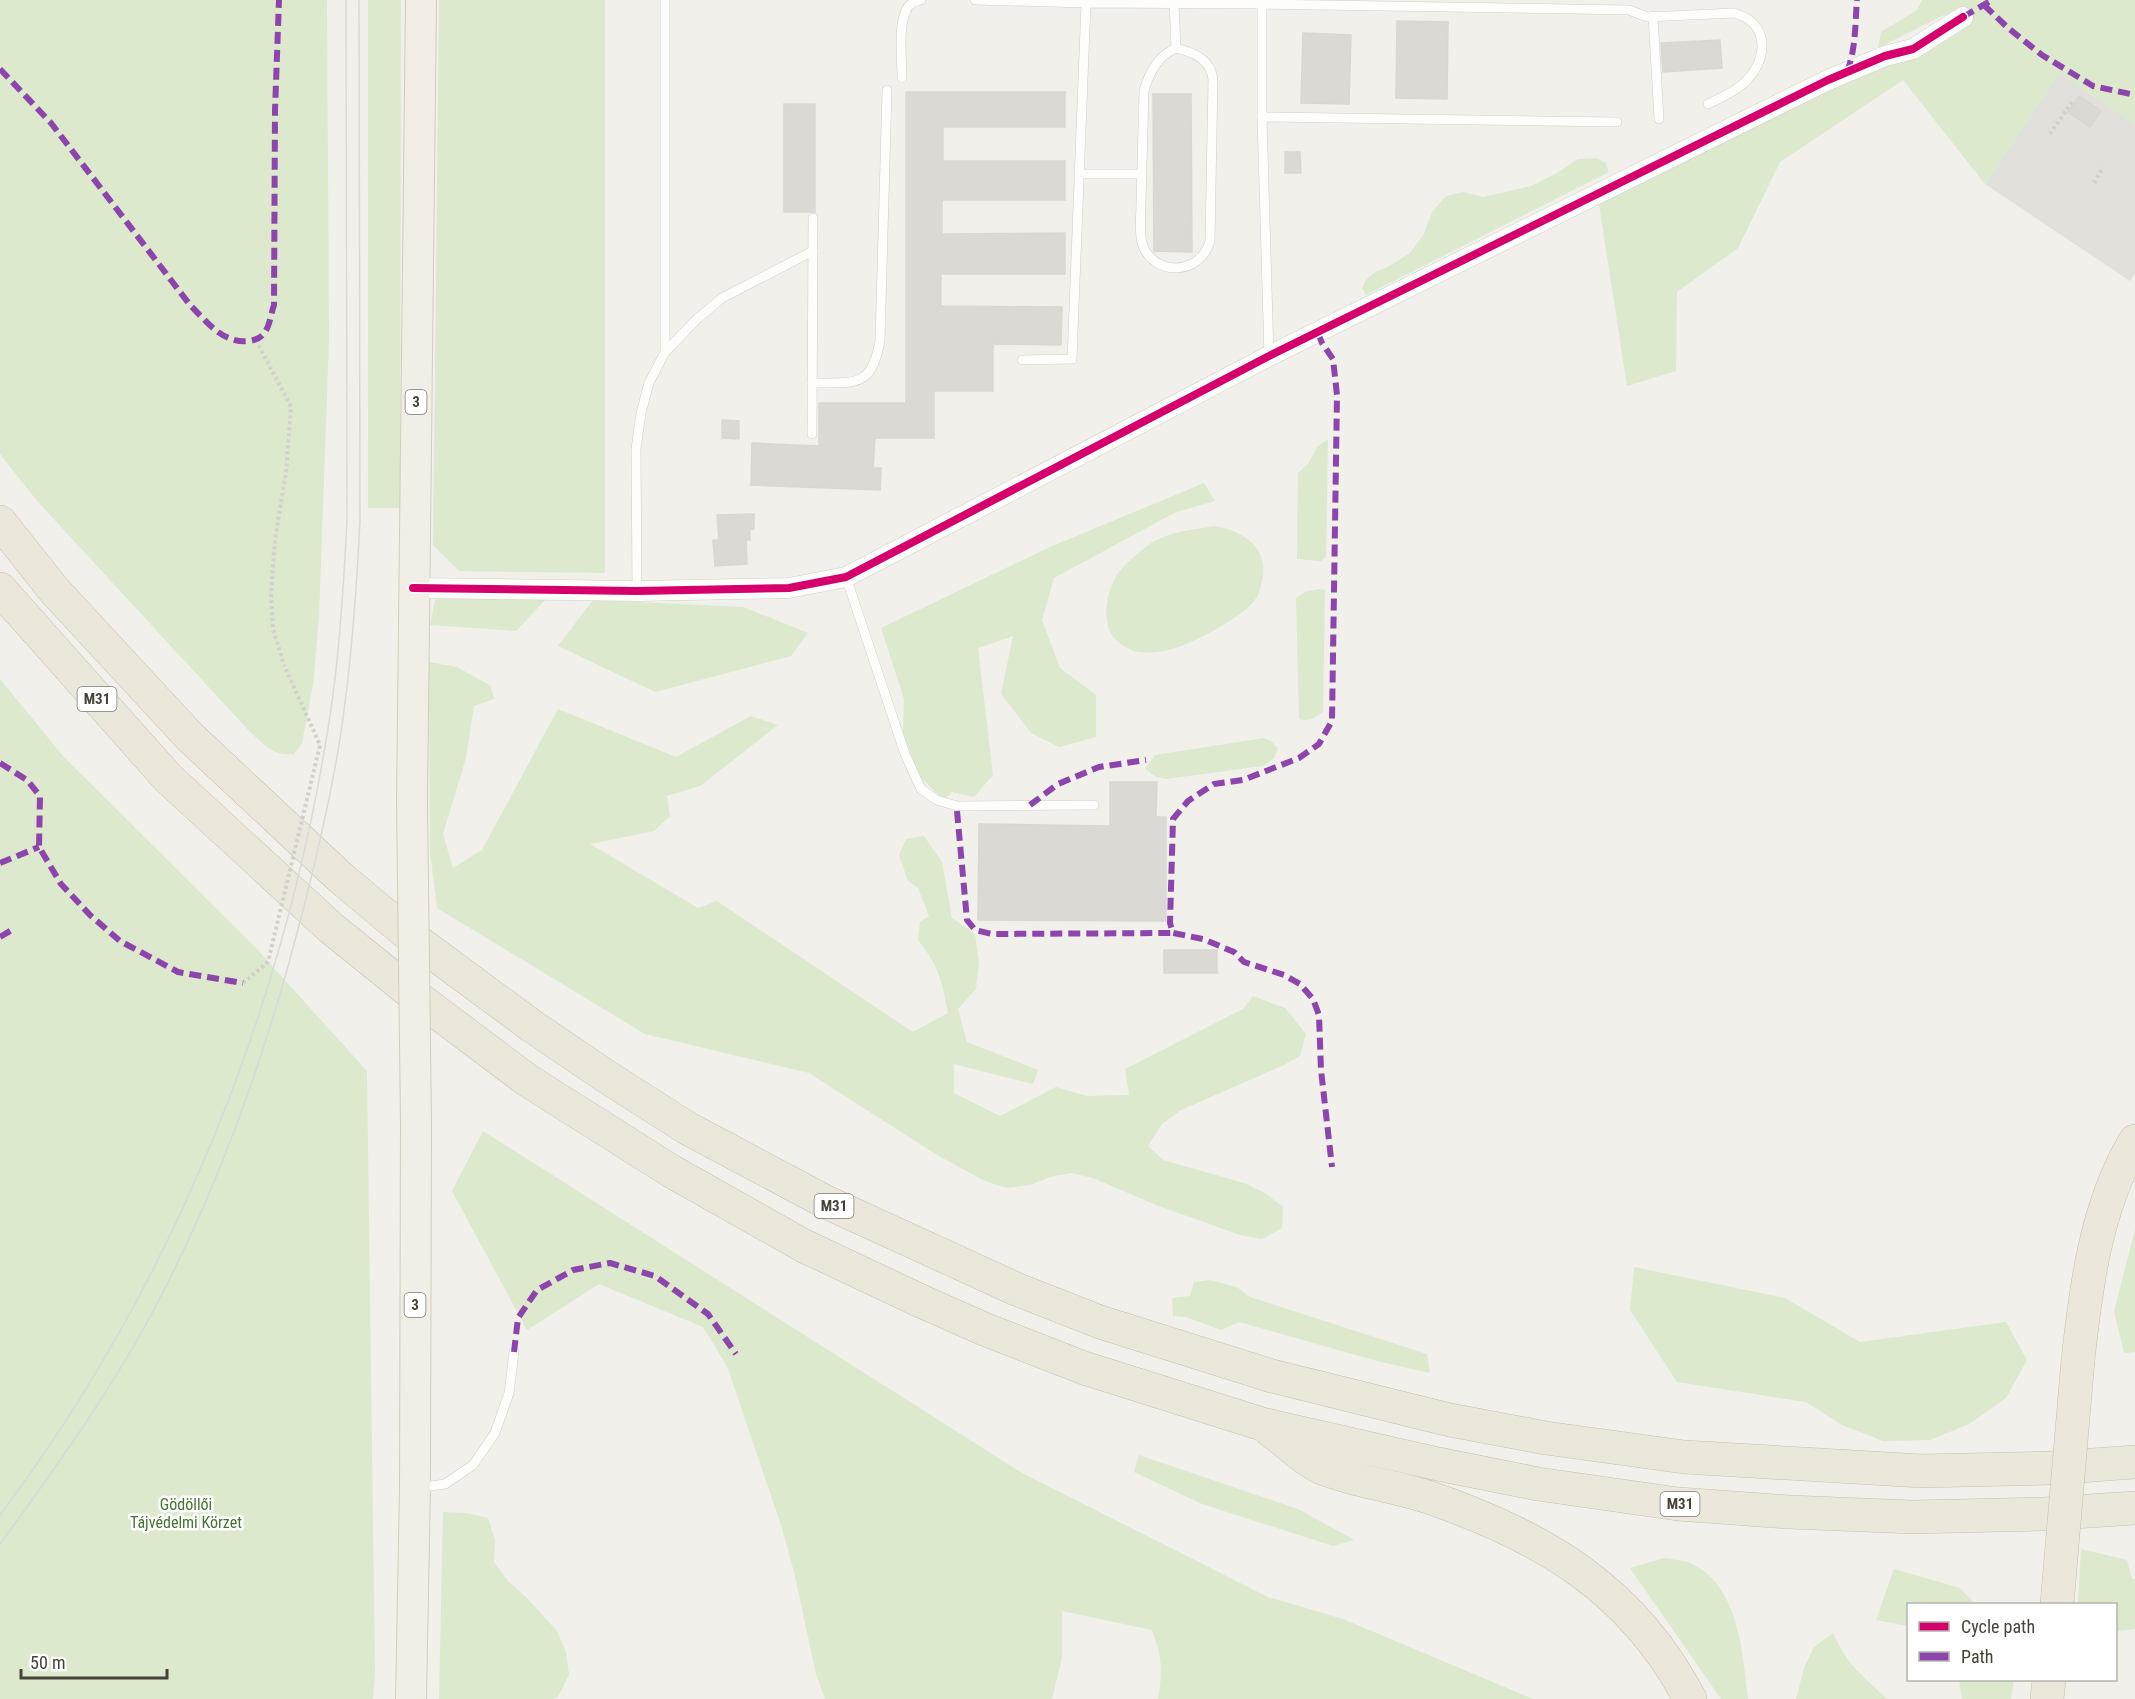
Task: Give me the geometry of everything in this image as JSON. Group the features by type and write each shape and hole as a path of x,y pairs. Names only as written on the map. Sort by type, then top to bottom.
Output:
{"highway":[{"name":"M31","path":"0,522 54,590 190,737 342,879 414,939 550,1038 687,1128 826,1202 1016,1289 1100,1322 1272,1376 1439,1418 1546,1438 1684,1457 1922,1471 2051,1468 2135,1462"},
{"name":"M31","path":"0,589 168,778 198,807 331,928 414,995 527,1080 671,1171 804,1245 984,1329 1083,1368 1262,1424 1538,1484 1678,1504 1789,1512 1912,1517 2044,1514 2135,1508"},
{"path":"2057,1603 2083,1312 2105,1208 2122,1165 2135,1141"},
{"path":"1262,1424 1320,1467 1430,1498 1468,1512 1514,1532 1567,1562 1603,1588 1641,1625 1668,1662 1690,1699"},
{"path":"2047,1699 2049,1681"}],"main road":[{"name":"3","path":"411,1699 415,1488 416,1122 412,803 413,588 421,0"}],"street":[{"path":"413,588 637,591 789,588 846,577 1269,356 1828,80 1885,56 1913,49 1964,17"}],"lane":[{"path":"665,0 665,352"},
{"path":"902,78 903,26 906,9 913,2 921,0"},
{"path":"975,0 1174,4 1262,2 1629,10 1641,15 1653,16 1734,13 1749,19 1759,30 1762,40 1761,54 1749,78 1729,94 1708,104"},
{"path":"1262,2 1262,117 1269,356"},
{"path":"1023,360 1072,359 1086,3"},
{"path":"1174,4 1176,48"},
{"path":"1653,16 1659,119"},
{"path":"1176,48 1203,58 1212,71 1210,241 1207,253 1201,260 1186,267 1171,268 1157,262 1145,250 1141,232 1142,174 1144,91 1147,80 1160,58 1176,48"},
{"path":"812,383 853,382 870,372 876,361 880,340 887,90"},
{"path":"1262,117 1617,122"},
{"path":"1080,174 1142,174"},
{"path":"812,434 813,219"},
{"path":"637,591 636,449 641,413 649,383 665,352 697,319 722,298 813,250"},
{"path":"846,577 905,754 921,789 928,795 957,806 1094,805"},
{"path":"415,1488 445,1484 473,1465 495,1433 510,1393 514,1352"}],"path":[{"path":"2050,134 2072,102"},
{"path":"2094,183 2103,167"},
{"path":"243,982 268,962 320,745 284,665 273,628 271,594 275,540 286,472 291,407 256,340"}],"shaded area":[{"path":"2059,73 2135,124 2135,274 2130,281 1985,184"}],"green space":[{"path":"0,0 327,0 329,339 319,618 313,685 302,743 294,754 275,752 251,733 38,502 0,454"},
{"path":"368,0 401,0 400,508 368,508"},
{"path":"439,0 605,0 605,573 459,571 433,545"},
{"path":"1922,0 2135,0 2135,124 2059,73 1985,184 1903,80 1780,162 1738,248 1677,292 1676,371 1627,386 1598,198 1953,30 1944,15 1878,48 1881,32 1917,10"},
{"path":"1597,158 1606,163 1609,172 1366,295 1362,288 1366,280 1375,272 1388,267 1410,253 1424,234 1432,212 1446,196 1463,192 1483,197 1531,186 1578,159"},
{"path":"1328,439 1326,557 1321,561 1297,559 1298,473 1308,464 1317,447"},
{"path":"1204,483 1215,501 1176,512 1054,578 1042,620 1060,668 1096,695 1096,737 1059,747 1031,733 1001,694 1013,636 978,648 993,775 974,797 952,792 944,800 919,776 903,733 904,699 881,628 1050,547"},
{"path":"1215,526 1243,536 1250,541 1261,556 1263,576 1259,592 1248,608 1216,630 1172,649 1137,652 1116,640 1111,633 1106,616 1108,597 1114,579 1122,569 1146,547 1161,538 1179,532"},
{"path":"1325,590 1323,712 1312,719 1303,720 1299,719 1296,598 1307,591"},
{"path":"436,596 547,598 516,631 430,625"},
{"path":"593,600 743,607 808,633 791,656 655,692 558,646"},
{"path":"429,662 457,667 491,686 494,699 474,706 466,758 443,834 453,868 482,850 558,709 676,757 751,716 778,725 700,786 667,796 670,816 654,831 590,844 698,908 717,901 913,1032 948,1013 939,974 918,940 920,922 929,916 918,888 908,881 899,855 906,839 924,836 942,862 952,918 975,934 979,962 976,989 958,1009 967,1042 1038,1070 1033,1084 954,1064 954,1093 1000,1116 1056,1087 1087,1096 1129,1095 1125,1069 1243,1009 1253,996 1285,1008 1306,1034 1300,1056 1181,1110 1162,1124 1148,1146 1163,1160 1244,1183 1265,1193 1283,1207 1282,1228 1262,1239 1240,1235 1156,1205 1093,1178 1071,1173 1050,1177 1030,1185 1006,1188 985,1181 937,1155 809,1073 645,1034 437,908 430,852"},
{"name":"Gödöllői Tájvédelmi Körzet","path":"0,679 63,756 255,947 367,1071 375,1675 373,1699 0,1699"},
{"path":"1264,738 1278,748 1274,758 1263,766 1166,779 1156,777 1145,769 1155,755"},
{"path":"483,1131 1022,1473 1268,1597 1343,1619 1533,1699 1158,1699 1161,1664 1152,1630 1062,1611 1062,1658 1052,1699 825,1699 816,1674 782,1528 727,1366 703,1327 599,1284 527,1330 452,1191"},
{"path":"2135,1230 2135,1352 2124,1353 2114,1311"},
{"path":"1634,1267 1785,1298 1860,1342 2006,1322 2027,1360 2006,1398 1969,1424 1930,1440 1883,1441 1842,1425 1806,1402 1677,1382 1630,1310"},
{"path":"1210,1280 1237,1287 1250,1297 1427,1354 1430,1373 1377,1361 1239,1322 1221,1330 1186,1317 1173,1316 1172,1298 1190,1296 1194,1282"},
{"path":"1139,1455 1298,1509 1354,1540 1333,1546 1202,1504 1134,1472"},
{"path":"443,1512 466,1513 488,1518 495,1540 494,1562 508,1581 557,1631 566,1652 569,1675 558,1697 553,1699 439,1699"},
{"path":"2081,1549 2127,1560 2132,1579 2135,1579 2135,1629 2117,1631 2117,1603 2078,1603"},
{"path":"1664,1558 1687,1562 1704,1571 1727,1601 1740,1640 1748,1699 1721,1699 1630,1568"},
{"path":"1894,1569 1960,1588 1974,1603 1907,1603 1907,1626 1876,1620"},
{"path":"1833,1633 1850,1663 1887,1699 1796,1699 1804,1668 1814,1647"},
{"path":"1959,1681 2014,1681 2011,1699 1962,1699"}],"building":[{"path":"1397,21 1448,22 1447,99 1396,98"},
{"path":"1303,33 1351,35 1349,104 1301,103"},
{"path":"1720,40 1722,68 1663,72 1661,43"},
{"path":"906,92 1065,92 1065,127 943,127 943,161 1065,161 1065,200 942,200 942,234 1065,233 1065,274 941,274 941,306 1062,307 1061,345 993,344 993,391 934,391 934,438 875,438 873,468 881,468 880,490 751,485 752,443 819,446 819,403 906,403"},
{"path":"1153,94 1191,94 1192,252 1154,251"},
{"path":"2079,96 2101,111 2090,127 2068,112"},
{"path":"784,104 815,104 815,212 784,212"},
{"path":"1285,152 1300,152 1301,173 1285,173"},
{"path":"722,420 739,421 739,439 722,438"},
{"path":"754,514 754,529 750,529 750,540 746,540 747,564 715,566 713,540 719,540 717,515"},
{"path":"1110,782 1157,782 1156,817 1166,817 1166,921 978,920 979,824 1110,826"},
{"path":"1164,950 1217,950 1217,973 1164,973"}],"tram line":[{"path":"0,1515 63,1426 119,1332 170,1236 214,1136 252,1034 284,930 310,823 330,716 343,592 347,517 346,0"},
{"path":"0,1544 63,1456 141,1334 202,1210 240,1114 273,1017 288,968 319,843 335,768 346,693 354,618 360,519 359,0"}],"marked path":[{"path":"0,69 51,123 190,305 209,325 223,335 240,341 254,340 262,336 267,329 274,305 275,110 279,0"},
{"path":"1847,72 1854,45 1857,0"},
{"path":"1963,17 1992,0"},
{"path":"1984,5 2042,55 2093,86 2135,95"},
{"path":"1318,333 1333,359 1337,395 1332,721 1319,744 1299,758 1243,780 1214,784 1188,801 1173,819 1170,923 1173,933 1203,939 1234,952 1244,962 1284,975 1300,984 1313,999 1319,1015 1321,1070 1332,1167"},
{"path":"1030,805 1058,784 1099,767 1146,760"},
{"path":"0,763 27,780 40,796 39,847 61,884 90,915 120,941 178,972 243,983"},
{"path":"957,811 967,920 975,930 992,934 1173,933"},
{"path":"0,863 39,847"},
{"path":"0,937 15,928"},
{"path":"514,1352 518,1318 537,1290 573,1270 610,1263 655,1276 708,1314 736,1354"}],"cycle path":[{"path":"413,588 637,591 789,588 846,577 1269,356 1828,80 1885,56 1913,49 1963,17"}]}
